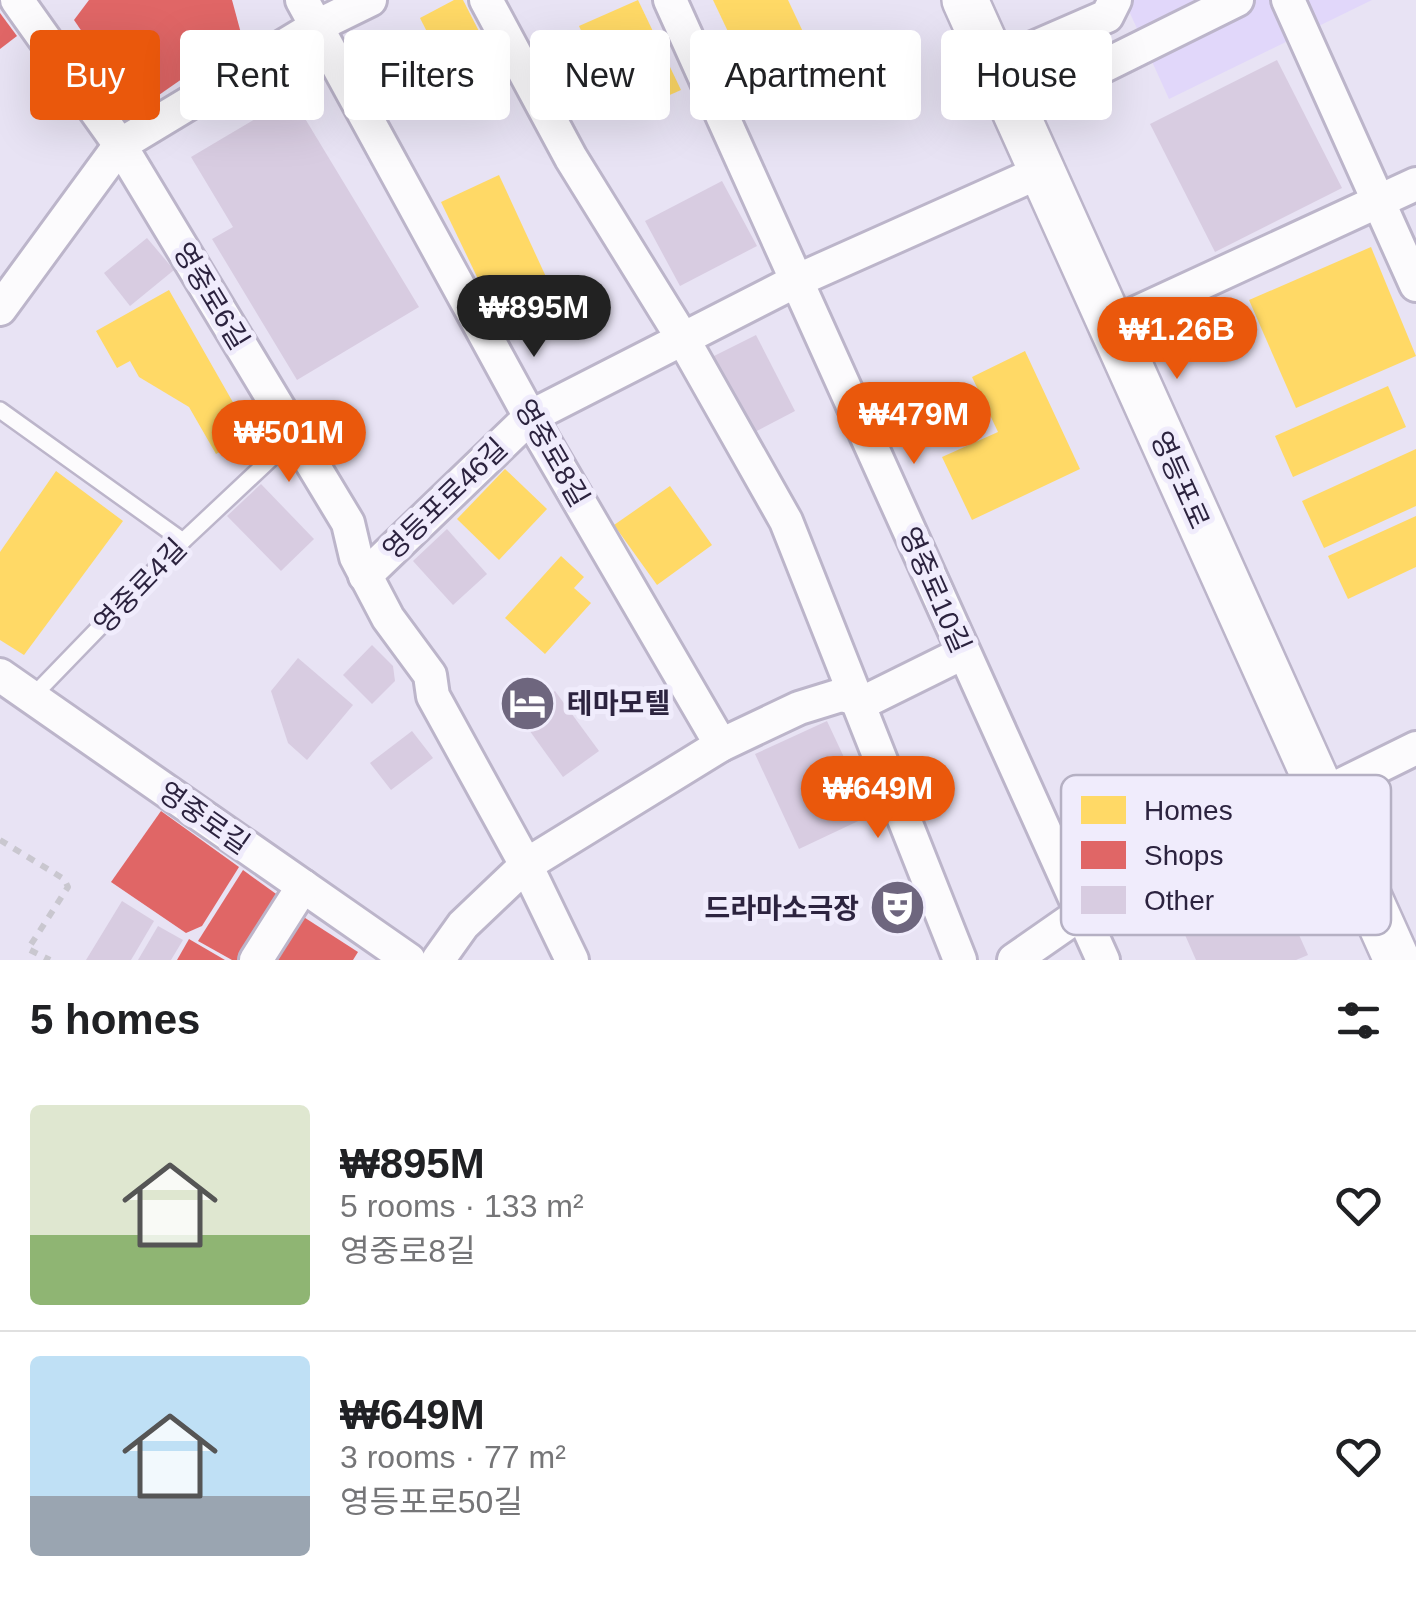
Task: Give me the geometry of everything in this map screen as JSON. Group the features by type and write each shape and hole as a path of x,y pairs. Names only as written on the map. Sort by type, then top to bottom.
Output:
{"main road":[{"name":"영등포로","path":"965,0 978,30"},
{"name":"영등포로","path":"1019,120 1313,775"},
{"name":"영등포로","path":"1386,935 1397,960"}],"street":[{"name":"영중로6길","path":"18,0 120,145 348,523 365,576 430,675 432,696 526,865 572,960"},
{"path":"0,310 120,145 310,13 370,0"},
{"path":"486,0 571,158 683,338 786,520 960,960"},
{"name":"영중로10길","path":"670,0 1061,871"},
{"path":"1074,30 1106,16 1115,0"},
{"path":"1112,62 1236,0"},
{"path":"1288,0 1416,286"},
{"name":"영중로8길","path":"310,13 530,417 721,745"},
{"name":"영등포로46길","path":"365,576 530,417 796,281 1042,171"},
{"path":"1110,325 1416,184"},
{"path":"438,960 463,925 526,865 721,745 798,708 841,695 866,700 963,652"},
{"name":"영중로길","path":"0,675 410,960"},
{"path":"1361,775 1416,748"},
{"path":"256,960 303,886"},
{"path":"1014,960 1061,927"},
{"name":"영중로10길","path":"1090,935 1103,960"}],"lane":[{"path":"0,410 182,541"},
{"name":"영중로4길","path":"31,698 182,541 296,436"}],"path":[{"path":"0,840 64,879 68,887 28,949 50,960"}],"shaded area":[{"path":"1124,0 1372,0 1169,99"}],"building: Homes":[{"path":"454,0 463,0 478,30 426,30 420,18"},
{"path":"638,0 652,30 581,30 579,26"},
{"path":"713,0 788,0 802,30 727,30"},
{"path":"670,67 681,90 670,95"},
{"path":"499,175 547,279 491,306 441,202"},
{"path":"1371,247 1416,356 1296,408 1249,300"},
{"path":"169,290 251,434 216,454 189,407 139,377 130,361 117,368 96,331"},
{"path":"1025,351 1080,469 972,520 942,457 998,432 972,377"},
{"path":"1388,386 1406,427 1293,477 1275,436"},
{"path":"1416,449 1416,506 1324,548 1302,501"},
{"path":"505,469 547,509 499,560 457,519"},
{"path":"56,471 123,521 24,655 0,640 0,552"},
{"path":"670,486 712,545 657,585 614,525"},
{"path":"1416,516 1416,567 1348,599 1328,556"},
{"path":"561,556 584,577 574,588 591,603 545,654 505,618"}],"building: Shops":[{"path":"89,0 232,0 240,30 180,30 180,80 160,94 160,30 81,30 74,20"},
{"path":"0,13 17,36 0,49"},
{"path":"161,811 239,867 202,926 186,933 111,882"},
{"path":"243,870 279,896 238,960 232,960 198,941"},
{"path":"299,914 358,952 353,960 272,960"},
{"path":"189,939 225,960 177,960"}],"building: Other":[{"path":"1277,60 1342,188 1215,252 1150,124"},
{"path":"253,120 306,120 419,307 297,380 212,239 233,227 191,157"},
{"path":"722,181 757,246 680,286 645,221"},
{"path":"147,238 174,270 130,306 104,273"},
{"path":"756,335 795,411 751,434 712,357"},
{"path":"261,484 314,539 281,571 227,516"},
{"path":"447,529 487,574 453,605 413,561"},
{"path":"372,645 393,666 395,681 372,704 343,675"},
{"path":"298,658 353,705 307,760 288,743 271,691"},
{"path":"555,691 599,751 563,777 519,716"},
{"path":"827,721 871,815 799,849 755,754"},
{"path":"412,731 433,758 391,790 370,763"},
{"path":"122,901 154,921 131,960 86,960"},
{"path":"158,926 183,940 171,960 138,960"},
{"path":"1185,935 1299,935 1308,955 1296,960 1196,960"}],"place":[{"name":"테마모텔","path":"528,703"},
{"name":"드라마소극장","path":"898,908"}]}
